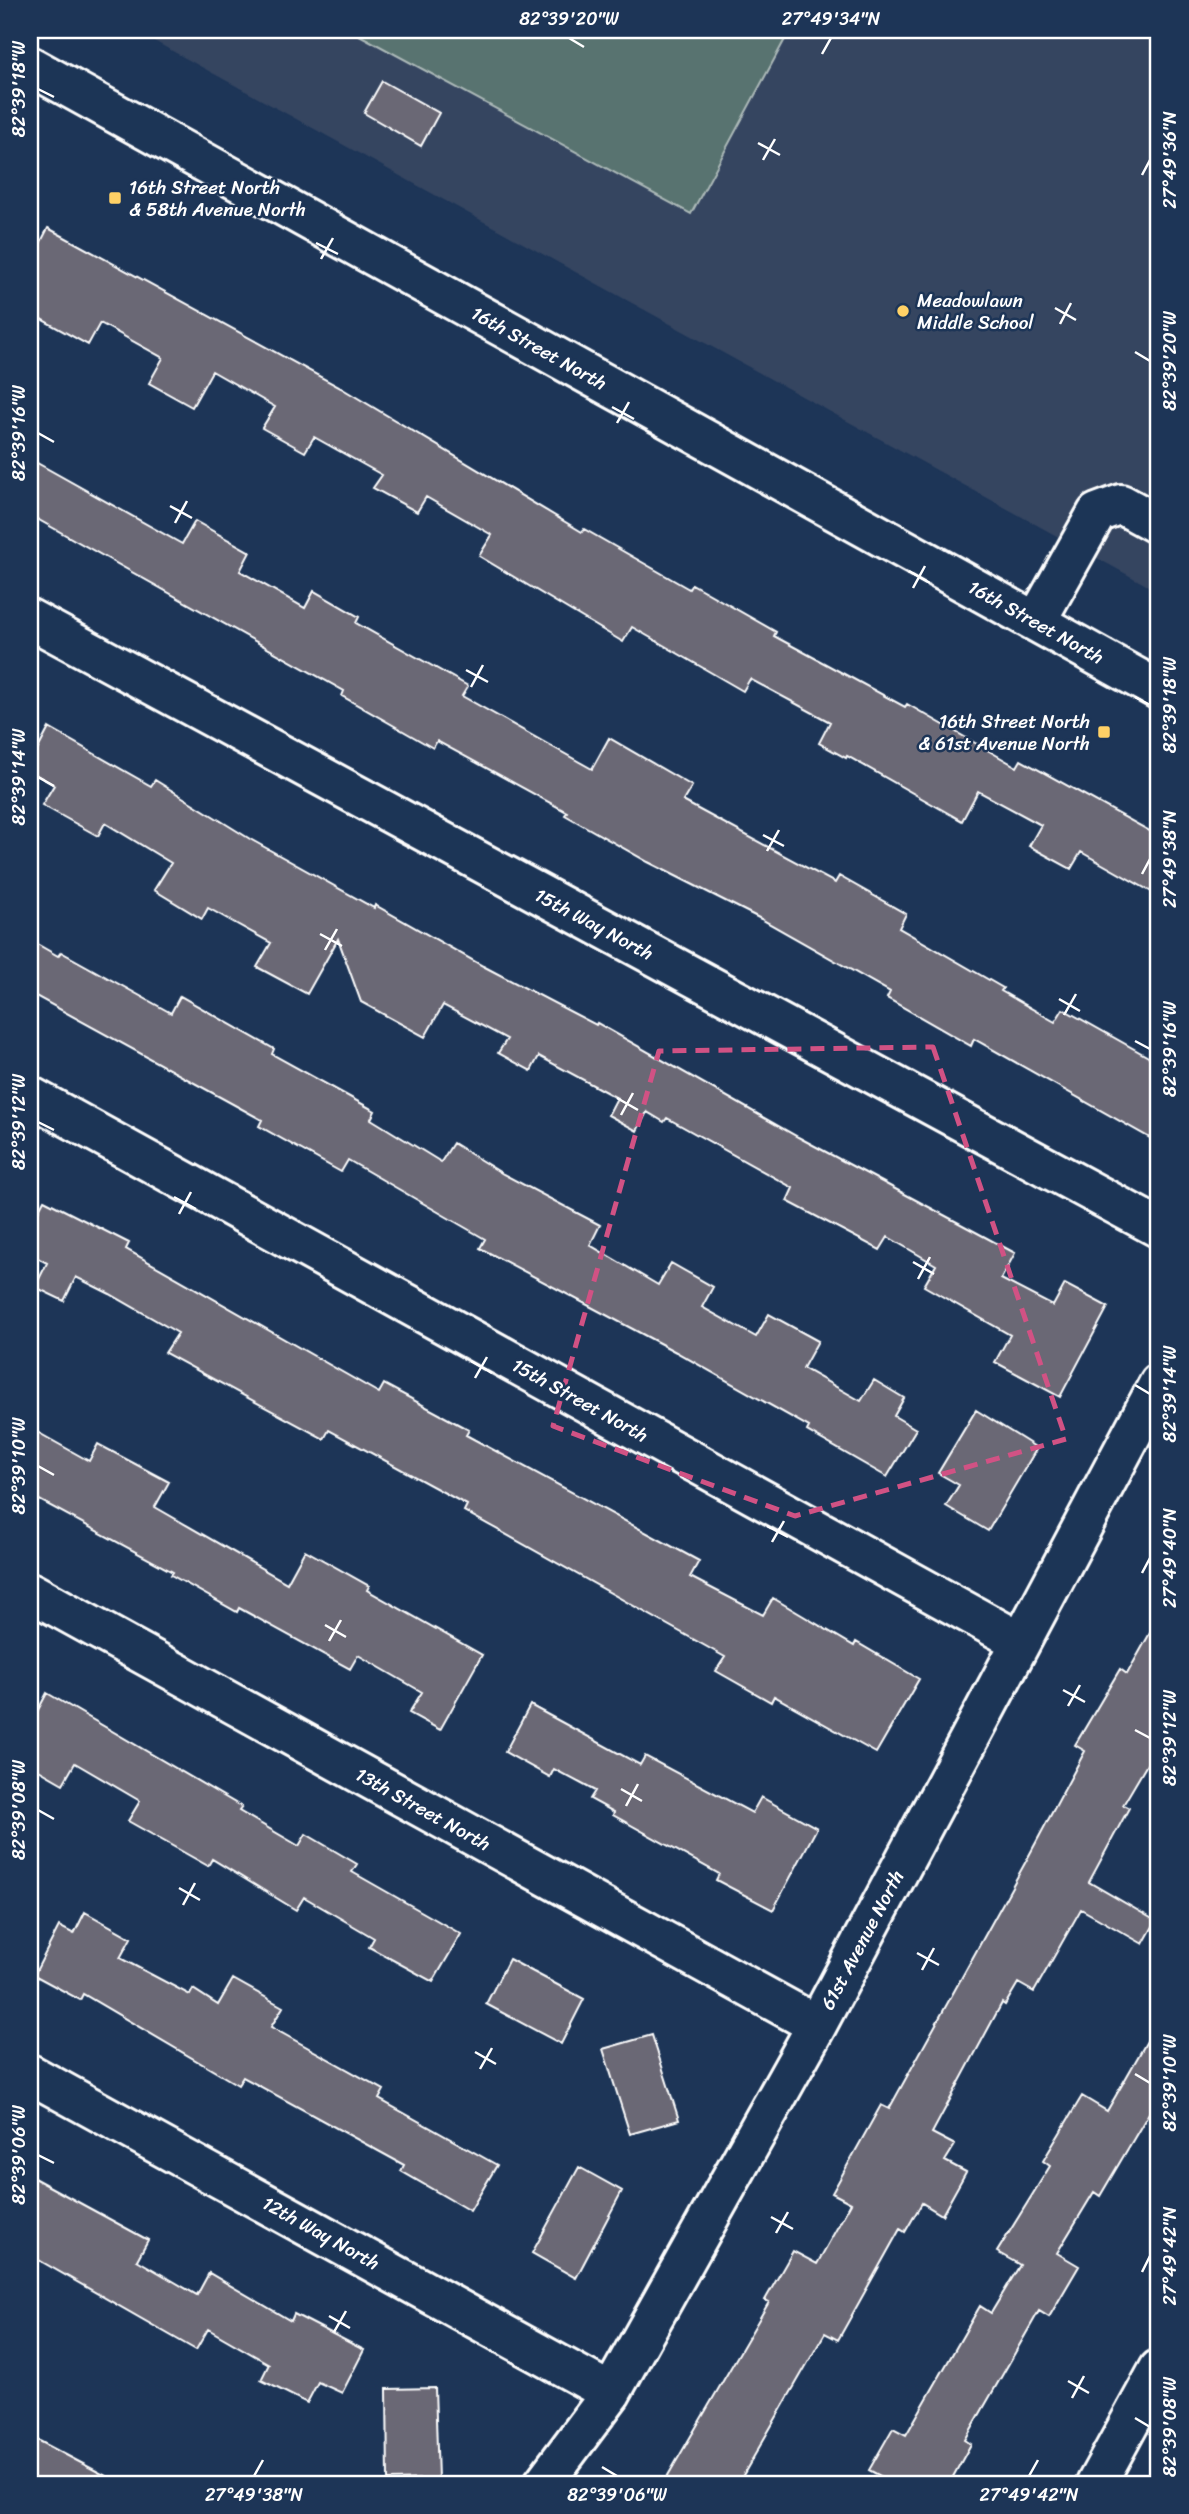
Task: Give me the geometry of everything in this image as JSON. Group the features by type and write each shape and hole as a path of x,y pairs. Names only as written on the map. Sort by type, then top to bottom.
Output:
{"street":[{"name":"16th Street North","path":"30,66 1159,690"},
{"path":"1036,622 1097,513 1121,504 1159,525"},
{"name":"15th Way North","path":"30,619 1159,1228"},
{"name":"15th Street North","path":"30,1096 1021,1642"},
{"name":"61st Avenue North","path":"542,2484 611,2393 817,2025 1159,1383"},
{"name":"13th Street North","path":"30,1592 817,2025"},
{"name":"12th Way North","path":"30,2074 611,2393"},
{"path":"1096,2484 1159,2369"}],"highlighted area":[{"path":"933,1047 1066,1439 795,1516 553,1426 659,1051"}],"shaded area":[{"name":"Meadowlawn Middle School","path":"134,30 1159,30 1159,592"}],"green space":[{"path":"350,30 790,30 691,214"}],"building":[{"path":"382,81 439,113 421,146 364,113"},
{"path":"48,228 341,388 582,532 584,529 689,589 692,584 776,632 774,636 905,707 907,704 1017,767 1021,760 1159,836 1159,896 1081,852 1071,869 1029,846 1041,825 978,791 962,821 819,743 830,722 750,679 743,691 632,627 623,642 479,556 492,535 426,497 417,512 373,488 382,475 314,437 305,452 262,428 275,407 212,371 192,407 149,383 163,358 100,323 88,345 30,313 30,263"},
{"path":"30,459 182,544 195,521 250,552 240,571 305,608 314,591 359,617 356,623 468,686 462,696 592,769 609,738 692,786 683,801 835,883 839,876 906,914 899,928 1003,988 1001,991 1055,1022 1063,1009 1159,1063 1159,1143 974,1039 971,1046 887,998 890,992 761,919 648,862 565,815 567,812 437,741 433,748 342,696 344,691 30,515"},
{"path":"49,728 151,786 155,780 250,839 374,908 375,905 483,966 596,1025 597,1023 798,1137 1015,1253 1001,1279 1053,1306 1065,1284 1108,1307 1060,1397 995,1362 1010,1335 924,1286 936,1265 888,1237 880,1250 787,1201 793,1188 667,1118 664,1122 647,1112 637,1131 608,1115 617,1098 539,1056 531,1071 498,1053 507,1039 443,1005 425,1037 361,1002 338,939 307,994 257,967 271,943 208,908 202,919 154,890 171,863 105,823 98,836 42,805 54,785 30,771 30,764"},
{"path":"30,940 58,956 61,952 171,1013 180,996 274,1049 272,1054 375,1111 371,1119 441,1162 453,1143 503,1174 600,1225 590,1245 658,1285 671,1263 713,1287 702,1307 756,1337 769,1314 818,1341 803,1368 861,1401 874,1380 904,1398 894,1416 916,1429 887,1477 807,1431 809,1427 676,1352 480,1248 485,1239 348,1160 341,1172 259,1126 262,1120 30,993"},
{"path":"44,1200 129,1243 126,1249 379,1393 384,1384 469,1430 466,1435 699,1561 690,1577 763,1615 773,1598 854,1646 856,1642 919,1679 876,1753 774,1696 771,1702 716,1671 725,1657 464,1511 467,1505 329,1430 324,1439 165,1353 178,1333 110,1294 76,1277 64,1301 35,1287 47,1263 30,1254 30,1227"},
{"path":"976,1410 1037,1448 988,1531 946,1506 959,1485 938,1473"},
{"path":"30,1428 89,1461 98,1444 169,1482 155,1507 287,1583 305,1550 369,1586 367,1590 482,1655 440,1730 409,1713 422,1692 358,1655 350,1669 239,1608 237,1612 171,1575 173,1572 30,1495"},
{"path":"1159,1617 1159,1744 1123,1805 1129,1808 1089,1882 1156,1921 1143,1944 1081,1909 1034,1992 1018,1983 1005,2005 1002,2003 932,2133 955,2145 945,2161 966,2172 942,2215 922,2203 905,2232 900,2229 838,2340 825,2333 738,2484 663,2484 769,2302 765,2300 793,2251 817,2264 851,2203 832,2193 881,2105 889,2109 1025,1863 1085,1751 1075,1745 1120,1669 1127,1674"},
{"path":"47,1693 242,1807 239,1811 299,1846 306,1834 357,1864 352,1872 461,1934 433,1982 369,1947 374,1938 304,1897 296,1910 212,1859 208,1866 128,1821 140,1801 75,1763 63,1784 30,1765 30,1725"},
{"path":"530,1705 640,1765 645,1756 752,1813 761,1797 817,1828 773,1910 716,1880 719,1874 613,1815 614,1812 590,1799 595,1791 554,1769 550,1777 505,1752"},
{"path":"85,1912 131,1938 120,1958 190,1995 193,1989 218,2005 233,1979 283,2007 271,2027 384,2090 379,2099 497,2165 470,2211 401,2171 404,2165 243,2077 238,2085 83,1994 80,2000 34,1975 59,1926 74,1934"},
{"path":"509,1959 584,1999 561,2044 486,2004"},
{"path":"1159,2020 1159,2096 1100,2196 1094,2192 1057,2253 1079,2266 1049,2317 1039,2311 965,2440 971,2444 949,2484 895,2484 869,2470 893,2428 906,2435 980,2306 991,2313 1020,2265 997,2252 1050,2166 1043,2161 1082,2096 1107,2111"},
{"path":"652,2035 679,2120 630,2134 603,2049"},
{"path":"579,2167 622,2191 576,2278 532,2253"},
{"path":"30,2176 148,2240 137,2260 197,2295 209,2273 291,2321 294,2314 364,2350 342,2393 318,2382 307,2403 261,2380 269,2364 208,2329 196,2350 30,2255"},
{"path":"435,2388 438,2479 388,2480 387,2389"},
{"path":"30,2436 121,2484 30,2484"}],"place":[{"name":"16th Street North & 58th Avenue North","path":"115,198"},
{"name":"Meadowlawn Middle School","path":"903,311"},
{"name":"16th Street North & 61st Avenue North","path":"1104,732"}]}
